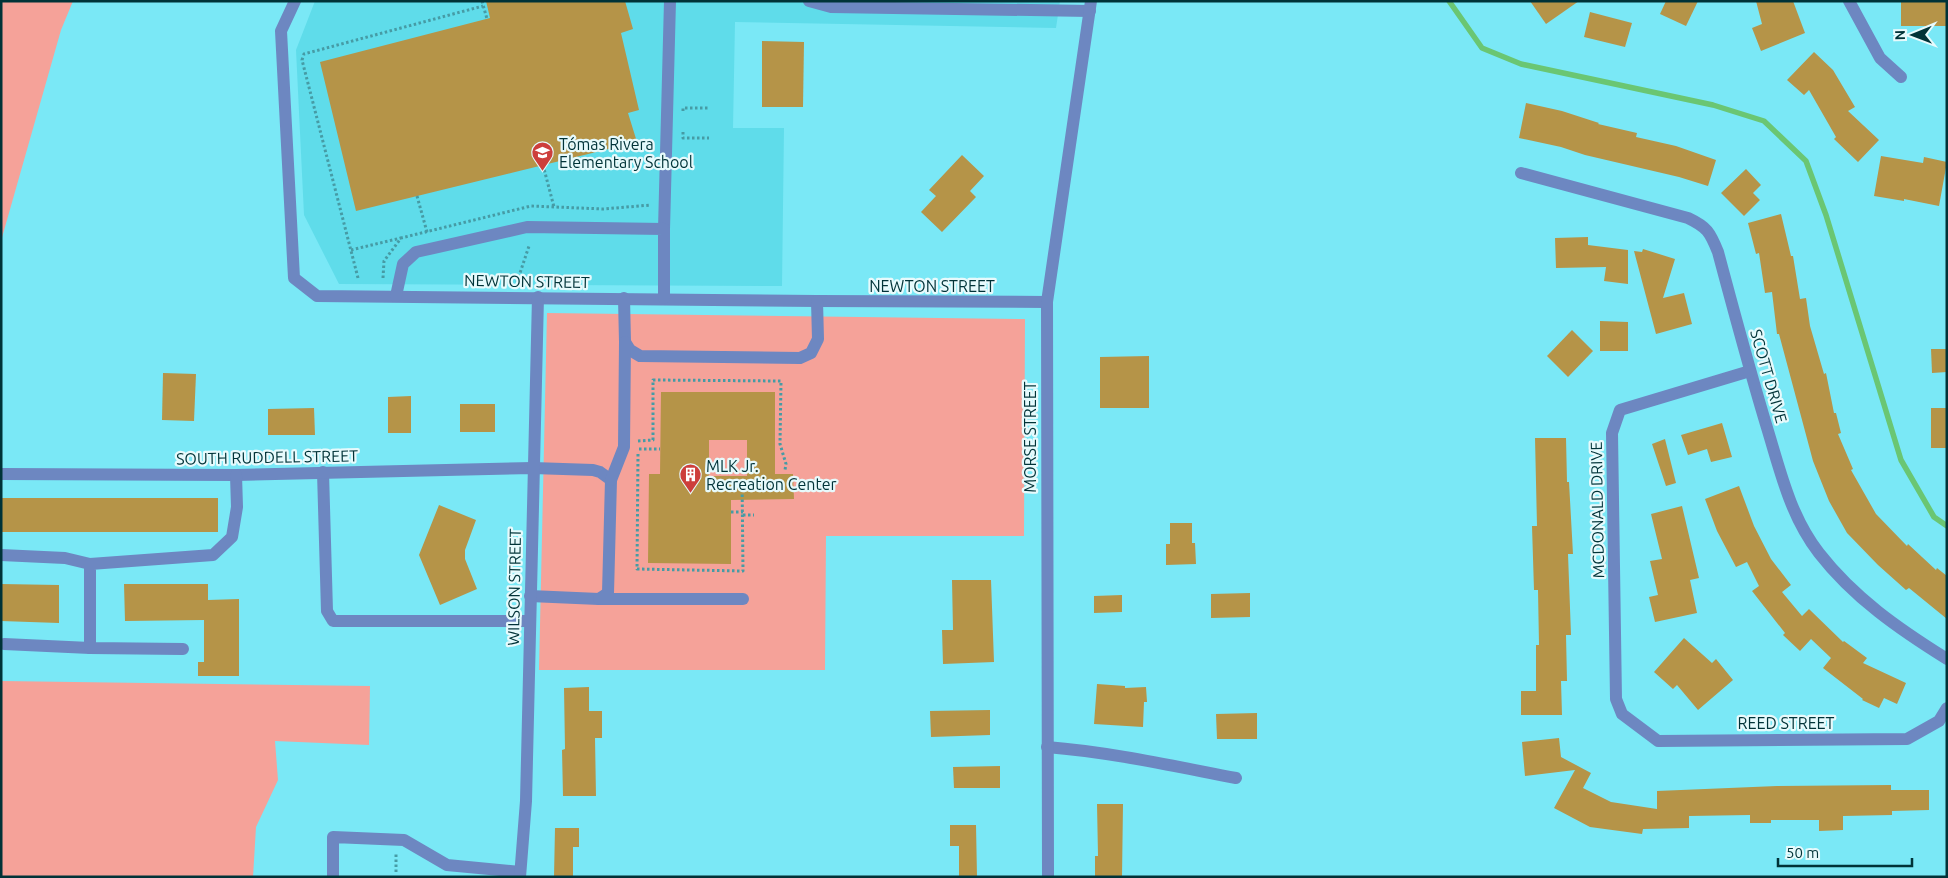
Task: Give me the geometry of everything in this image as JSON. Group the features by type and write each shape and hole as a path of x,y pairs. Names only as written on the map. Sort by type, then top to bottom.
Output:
{"street":[{"name":"NEWTON STREET","path":"295,1 281,30 294,278 317,296 1047,302"},
{"path":"664,298 670,1"},
{"path":"809,1 831,7 1091,6"},
{"path":"1849,1 1880,58 1901,77"},
{"name":"MORSE STREET","path":"1048,877 1047,302 1091,6"},
{"name":"SCOTT DRIVE","path":"1521,173 1688,218 1703,225 1712,237 1718,252 1750,371 1790,504 1818,551 1842,581 1896,627 1947,659"},
{"path":"396,296 403,264 416,252 527,227 664,228"},
{"name":"WILSON STREET","path":"520,874 526,801 538,297"},
{"path":"599,599 608,593 610,582 611,480 624,447 624,298"},
{"path":"625,342 630,350 640,356 800,358 810,353 818,339 817,301"},
{"name":"MCDONALD DRIVE","path":"1622,714 1616,699 1612,433 1620,410 1750,371"},
{"name":"SOUTH RUDDELL STREET","path":"1,474 236,475 533,468 593,470 600,472 611,480"},
{"path":"323,472 327,611 333,621 529,621"},
{"path":"1,555 66,558 90,564 213,555 232,537 237,507 236,475"},
{"path":"90,564 90,648"},
{"path":"530,596 599,599 743,599"},
{"path":"4,644 90,648 183,649"},
{"name":"REED STREET","path":"1622,714 1658,741 1907,739 1939,721 1947,708"},
{"path":"1047,747 1136,759 1236,778"},
{"path":"333,877 333,837 404,840 447,865 520,874"}],"path":[{"path":"482,1 487,19"},
{"path":"358,278 302,60 304,54 483,6"},
{"path":"684,108 710,108"},
{"path":"683,138 709,138"},
{"path":"543,165 554,207"},
{"path":"418,196 427,232"},
{"path":"351,250 531,206 603,209 654,205"},
{"path":"382,278 384,261 401,238"},
{"path":"517,282 529,246"},
{"path":"742,477 743,571 637,569 637,449 638,440 653,440 653,380 781,382 780,444 786,464 785,470"},
{"path":"637,449 660,449"},
{"path":"731,512 754,515"}],"shaded area":[{"path":"1,1 73,1 61,30 1,241"},
{"name":"Tómas Rivera Elementary School","path":"315,1 1060,1 1056,28 735,22 733,128 784,128 782,286 339,284 304,215 296,50"},
{"path":"547,313 1025,319 1024,536 826,536 825,670 539,670"},
{"path":"1,681 370,686 369,745 275,741 278,780 256,827 253,877 1,877"}],"building":[{"path":"486,1 625,1 633,29 621,33 639,110 628,113 637,142 356,211 320,62 490,18"},
{"path":"1530,1 1579,1 1546,24"},
{"path":"1666,1 1698,1 1686,26 1660,14"},
{"path":"1756,1 1793,1 1805,33 1761,51 1752,28 1762,24"},
{"path":"1901,1 1947,1 1947,26 1901,26"},
{"path":"1590,12 1632,23 1625,47 1584,37"},
{"path":"762,41 804,42 803,107 762,107"},
{"path":"1814,52 1833,70 1855,107 1848,111 1879,140 1858,162 1834,139 1836,137 1809,90 1804,95 1787,80"},
{"path":"1526,103 1562,111 1598,124 1637,133 1636,137 1676,146 1716,160 1708,186 1679,177 1585,155 1561,147 1519,138"},
{"path":"962,155 984,176 970,191 976,197 942,232 921,212 936,196 929,190"},
{"path":"1881,156 1923,163 1924,157 1947,162 1939,206 1904,199 1904,201 1874,196"},
{"path":"1746,169 1761,185 1753,193 1760,200 1744,216 1721,193"},
{"path":"1781,214 1791,256 1793,256 1800,299 1806,298 1810,326 1824,374 1826,373 1834,413 1836,413 1841,433 1838,434 1853,469 1851,470 1876,514 1907,546 1908,544 1936,570 1937,568 1947,576 1947,619 1909,588 1906,590 1878,565 1847,533 1829,501 1813,461 1779,334 1777,334 1772,292 1765,293 1759,253 1756,254 1748,223"},
{"path":"1588,237 1588,245 1628,250 1628,284 1604,281 1606,267 1556,268 1555,238"},
{"path":"1643,249 1675,259 1663,298 1684,293 1692,324 1656,334 1634,251 1642,252"},
{"path":"1600,321 1628,322 1628,351 1600,351"},
{"path":"1572,330 1593,351 1568,377 1547,356"},
{"path":"1931,349 1947,349 1947,372 1932,373"},
{"path":"1149,356 1149,408 1100,408 1100,357"},
{"path":"163,373 196,374 194,421 162,420"},
{"name":"MLK Jr. Recreation Center","path":"661,392 775,392 775,474 793,474 794,499 731,500 731,564 648,563 649,474 660,474","holes":["709,440 747,440 747,476 709,476"]},
{"path":"411,396 411,433 388,433 388,397"},
{"path":"460,404 495,404 495,432 460,432"},
{"path":"314,408 315,435 268,435 268,409"},
{"path":"1931,408 1947,408 1947,448 1931,448"},
{"path":"1722,423 1732,457 1711,462 1707,449 1688,455 1681,435"},
{"path":"1535,438 1566,438 1567,482 1569,482 1573,554 1568,554 1571,635 1566,635 1567,681 1561,681 1562,715 1521,715 1521,691 1536,691 1536,645 1539,645 1538,590 1534,590 1532,526 1537,526"},
{"path":"1665,439 1676,483 1666,486 1652,444"},
{"path":"1739,486 1754,526 1771,559 1791,585 1782,592 1802,616 1809,609 1843,642 1867,658 1863,663 1906,683 1897,704 1884,698 1879,708 1862,700 1823,668 1831,658 1811,639 1800,651 1783,635 1785,633 1752,591 1759,586 1747,562 1736,567 1717,531 1705,499"},
{"path":"1,498 218,498 218,532 1,532"},
{"path":"439,505 476,520 465,550 465,559 477,589 440,605 419,555"},
{"path":"1682,506 1699,578 1690,580 1697,613 1655,622 1649,597 1658,595 1650,561 1662,559 1651,514"},
{"path":"1170,523 1192,523 1192,543 1195,543 1196,564 1166,565 1166,544 1170,544"},
{"path":"952,580 991,580 994,662 943,664 942,630 953,630"},
{"path":"1,584 59,585 59,623 1,621"},
{"path":"124,584 208,584 208,600 239,599 239,676 198,676 198,662 204,662 204,620 125,621"},
{"path":"1250,593 1250,617 1211,618 1211,594"},
{"path":"1122,595 1122,612 1094,613 1094,596"},
{"path":"1684,638 1712,663 1716,659 1733,680 1698,710 1677,685 1673,689 1654,672"},
{"path":"1097,684 1125,686 1125,688 1146,687 1147,702 1144,702 1143,727 1094,724"},
{"path":"589,687 589,711 602,711 602,738 595,738 596,796 563,796 562,750 565,749 564,688"},
{"path":"990,710 990,735 931,737 930,711"},
{"path":"1257,713 1257,739 1217,739 1216,714"},
{"path":"1559,738 1561,757 1591,773 1583,788 1611,802 1657,809 1657,791 1777,786 1891,785 1891,790 1929,790 1929,810 1892,811 1892,815 1843,816 1843,830 1819,831 1819,820 1771,820 1771,823 1750,823 1750,815 1689,816 1689,828 1643,829 1642,834 1590,827 1554,808 1575,770 1525,776 1522,742"},
{"path":"1000,766 1000,788 954,788 953,767"},
{"path":"1097,804 1123,804 1122,877 1095,877 1095,856 1098,856"},
{"path":"950,825 976,825 977,877 959,877 959,846 950,846"},
{"path":"555,828 579,828 579,847 573,847 573,877 554,877"}],"waterway":[{"path":"1449,1 1482,48 1521,64 1713,105 1764,121 1806,161 1826,215 1901,460 1934,517 1947,526"}],"place":[{"name":"Tómas Rivera Elementary School","path":"543,172"},
{"name":"MLK Jr. Recreation Center","path":"690,494"}]}
